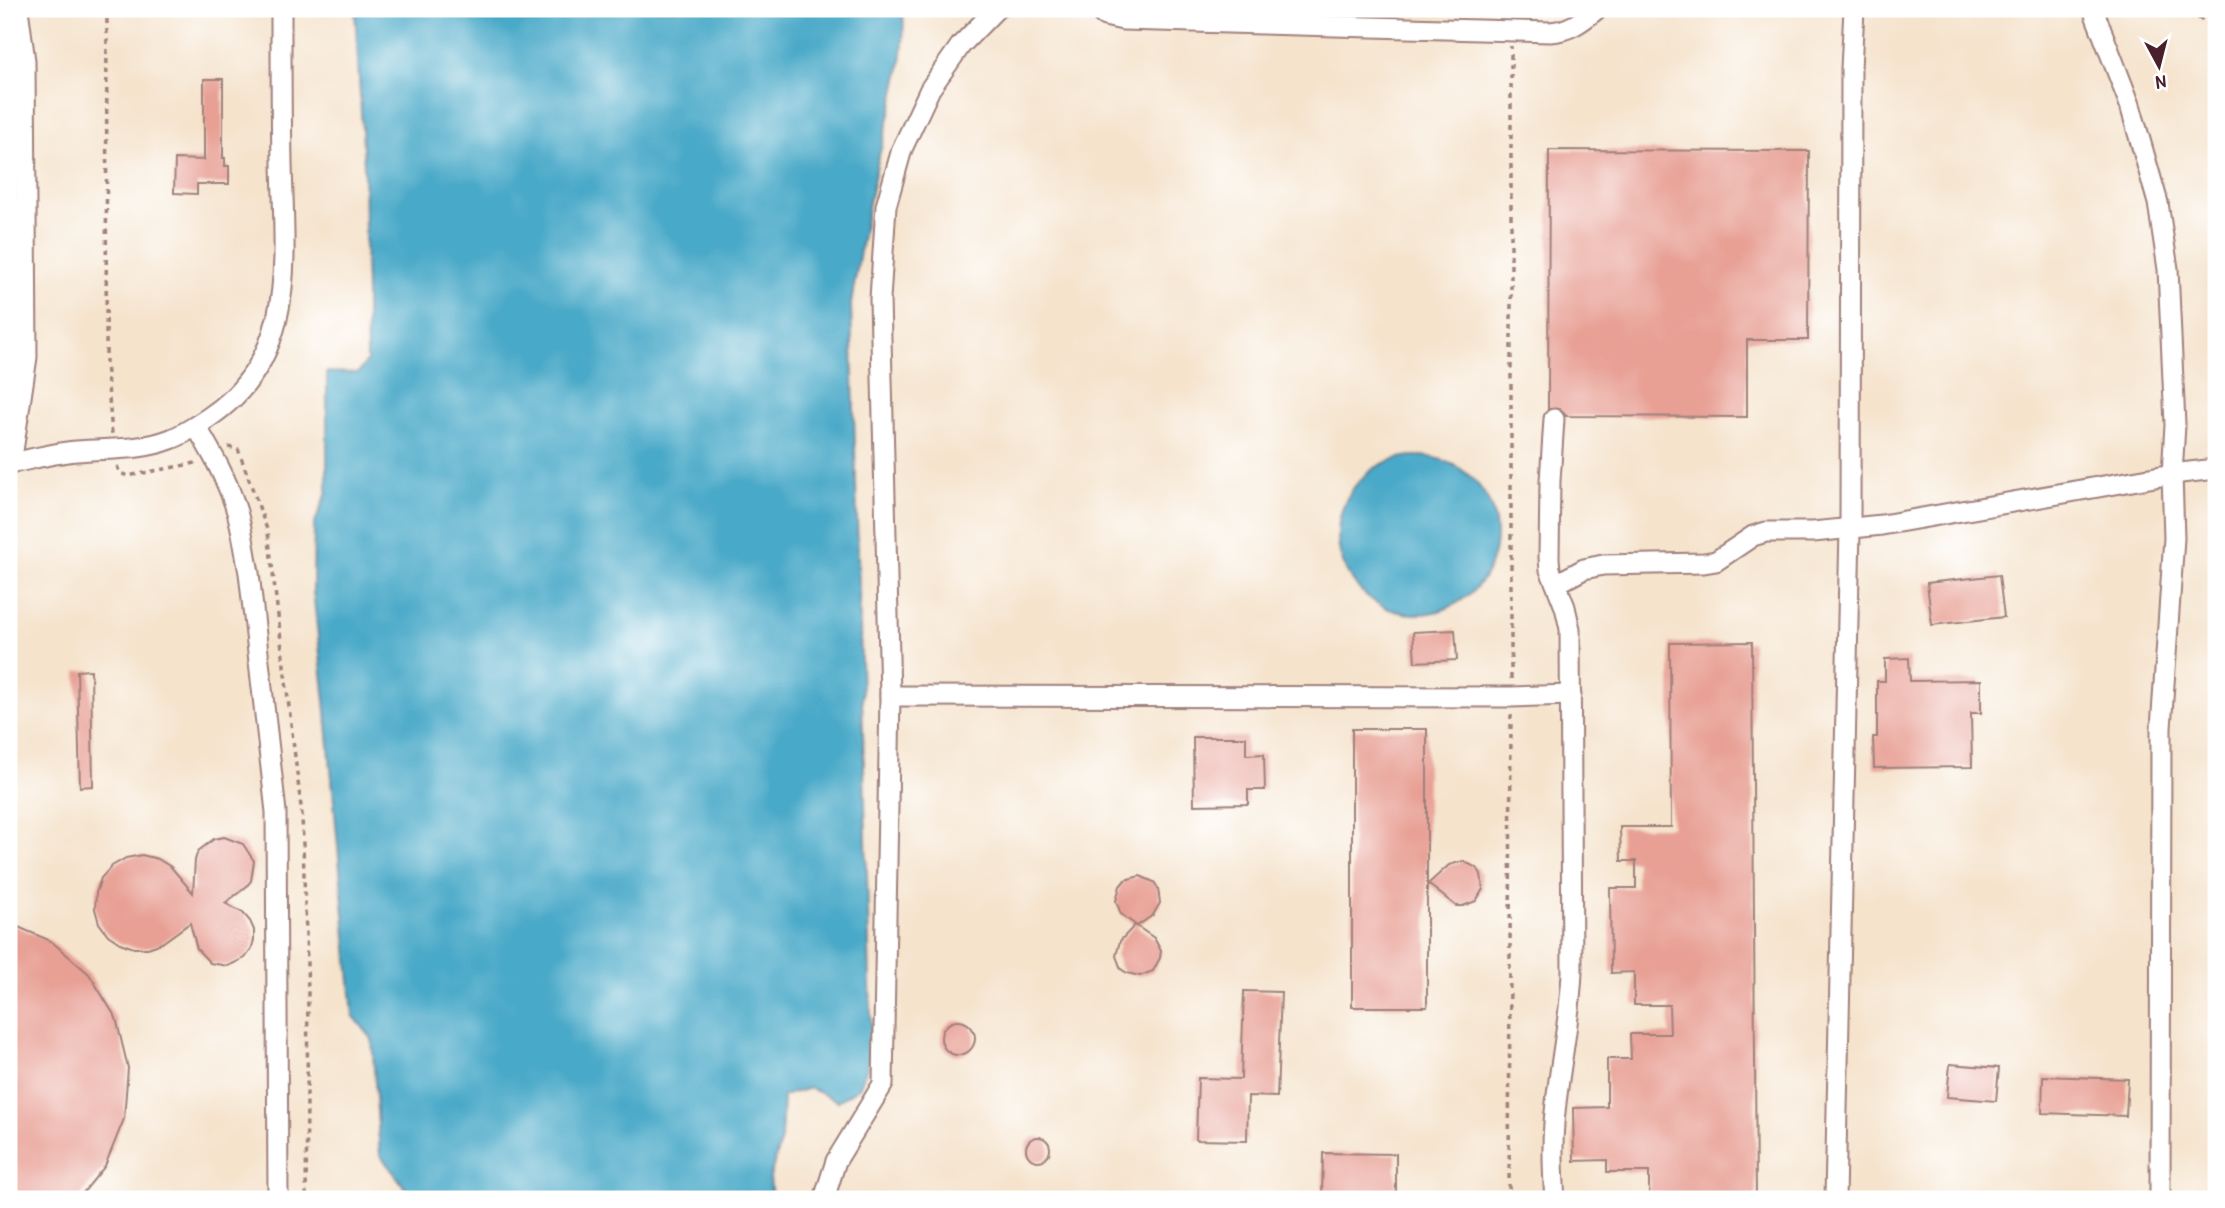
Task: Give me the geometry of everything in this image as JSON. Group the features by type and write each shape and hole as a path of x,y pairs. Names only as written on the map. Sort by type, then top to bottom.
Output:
{"street":[{"path":"18,9 25,61 27,357 10,464 64,452 153,445 174,438 223,408 244,388 266,355 278,321 283,274 281,9"},
{"path":"824,1199 836,1161 883,1084 890,696 880,299 886,206 902,149 930,89 961,45 996,9"},
{"path":"1097,9 1105,16 1123,20 1550,32 1567,30 1597,9"},
{"path":"1835,1199 1850,529 1851,69 1854,9"},
{"path":"2093,9 2130,105 2158,204 2168,269 2175,425 2172,474 2174,538 2161,728 2160,1199"},
{"path":"1554,419 1549,481 1549,558 1550,570 1565,607 1570,629 1572,972 1571,1006 1554,1122 1555,1199"},
{"path":"196,426 213,455 234,502 242,534 276,812 278,1199"},
{"path":"1556,584 1584,569 1603,565 1716,561 1753,536 1766,532 1850,529 2216,468"},
{"path":"890,696 1571,695"}],"path":[{"path":"107,9 106,362 114,450 120,473 128,476 199,463 226,447 238,449 268,532 303,839 308,993 306,1199"},
{"path":"2180,9 2216,27"},
{"path":"1509,1199 1511,31"}],"water":[{"path":"355,9 903,11 900,68 870,196 851,304 872,1053 860,1087 838,1101 810,1088 783,1096 781,1139 770,1177 772,1199 414,1199 380,1155 372,1039 353,1015 313,590 314,525 327,492 327,372 358,373 367,361 364,165"},
{"path":"1417,456 1447,462 1473,479 1490,505 1496,535 1490,565 1473,591 1447,608 1417,614 1387,608 1361,591 1344,565 1338,535 1344,505 1361,479 1387,462"}],"building":[{"path":"204,79 223,79 223,158 225,166 229,166 229,184 197,184 197,194 174,193 175,159 204,160"},
{"path":"1549,150 1809,151 1808,340 1747,340 1747,417 1566,416 1560,409 1548,409"},
{"path":"1999,575 2004,617 1932,625 1927,583"},
{"path":"1455,630 1457,660 1415,662 1413,632"},
{"path":"1752,642 1756,1199 1649,1199 1649,1172 1607,1172 1607,1160 1574,1161 1573,1108 1607,1107 1607,1059 1631,1059 1630,1034 1670,1034 1669,1005 1634,1005 1634,972 1611,973 1610,888 1636,888 1636,861 1621,861 1620,827 1671,827 1670,643"},
{"path":"1909,658 1910,681 1981,680 1981,713 1971,713 1972,767 1874,768 1877,681 1885,681 1885,659"},
{"path":"91,670 93,786 80,787 77,671"},
{"path":"1352,729 1427,729 1427,1007 1352,1007"},
{"path":"1193,737 1246,737 1246,755 1264,754 1265,790 1248,790 1248,804 1194,805"},
{"path":"224,837 243,844 254,861 251,881 225,903 243,913 254,930 251,950 245,958 228,966 210,963 197,949 190,923 162,943 148,948 134,948 108,935 99,923 95,909 101,878 112,866 126,858 142,855 158,859 171,867 193,893 198,851 214,839"},
{"path":"1463,861 1477,868 1481,874 1483,889 1476,901 1456,906 1428,884 1449,865"},
{"path":"1140,876 1154,882 1158,888 1160,903 1153,915 1137,926 1121,914 1116,901 1120,886 1125,880"},
{"path":"9,923 51,941 89,974 116,1018 128,1068 124,1119 105,1166 78,1199 9,1199"},
{"path":"1135,925 1154,938 1161,951 1153,971 1140,976 1121,969 1116,956 1120,941"},
{"path":"1244,991 1281,992 1277,1097 1248,1096 1247,1141 1196,1140 1198,1078 1241,1079"},
{"path":"958,1021 970,1026 975,1038 970,1050 958,1055 946,1050 941,1038 946,1026"},
{"path":"1950,1064 1999,1068 1996,1101 1947,1097"},
{"path":"2043,1076 2128,1079 2126,1116 2042,1113"},
{"path":"1038,1137 1046,1141 1050,1149 1046,1157 1038,1161 1030,1157 1026,1149 1030,1141"},
{"path":"1323,1153 1396,1154 1396,1199 1322,1199"}]}
